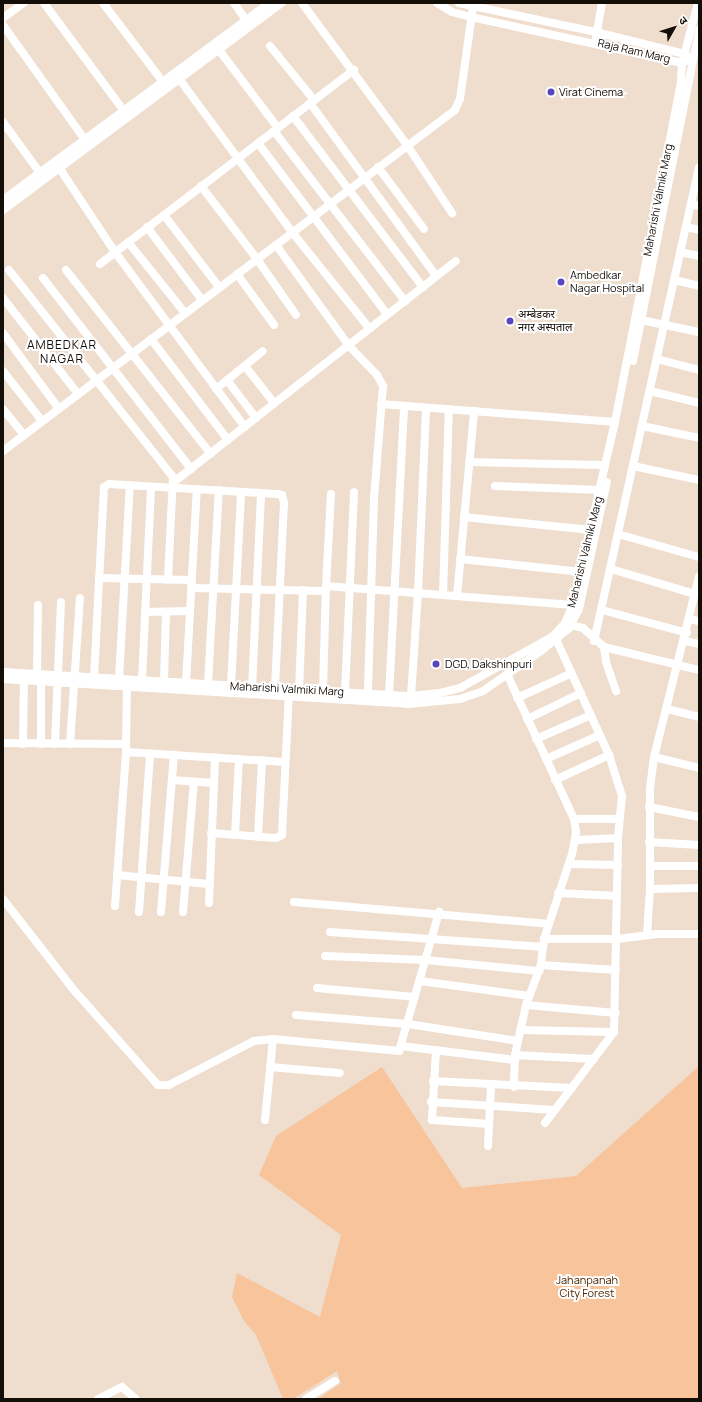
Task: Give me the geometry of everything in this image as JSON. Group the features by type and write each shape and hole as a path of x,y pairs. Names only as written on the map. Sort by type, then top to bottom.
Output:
{"street":[{"path":"3,18 24,3"},
{"path":"44,3 127,114"},
{"path":"103,3 163,82"},
{"path":"234,3 248,23"},
{"path":"3,210 5,199 40,173 58,165 85,140 180,80 219,50 269,3"},
{"path":"5,199 58,165 127,114 163,82 248,23 282,3"},
{"path":"302,3 354,70 407,145 452,213"},
{"name":"Raja Ram Marg","path":"437,3 452,12 471,16 498,16 596,32 685,54 692,60"},
{"name":"Raja Ram Marg","path":"459,3 498,16 595,42 682,63 692,60"},
{"path":"498,16 502,3"},
{"path":"595,42 602,3"},
{"name":"Maharishi Valmiki Marg","path":"3,679 40,676 75,680 142,680 275,688 289,692 300,690 411,696 440,693 477,680 552,637 568,624 574,605 638,319 681,81 682,63 698,3"},
{"path":"3,451 347,190 450,114 460,99 473,7"},
{"path":"3,25 85,140"},
{"name":"Maharishi Valmiki Marg","path":"75,680 94,678 289,692 408,704 460,699 483,691 556,639 579,609 592,554 638,319 699,30"},
{"path":"270,46 312,102 436,276"},
{"path":"219,50 330,204 405,301"},
{"path":"100,264 354,70"},
{"path":"180,80 292,232 370,329"},
{"path":"293,116 347,190 423,287"},
{"path":"3,122 40,173"},
{"path":"258,144 387,314"},
{"path":"58,165 115,252 245,427"},
{"path":"378,167 424,229"},
{"path":"594,641 611,570 680,252 686,227 695,205 699,168"},
{"path":"201,186 257,259 296,315"},
{"path":"164,215 219,287"},
{"path":"686,227 699,230"},
{"path":"147,228 202,300"},
{"path":"128,242 185,314"},
{"path":"276,245 350,346 381,380 381,404 374,498 368,694"},
{"path":"680,252 699,256"},
{"path":"174,485 191,469 274,403 350,346 387,314 456,261"},
{"path":"9,270 170,472 174,485 168,580"},
{"path":"66,270 210,454"},
{"path":"237,274 274,325"},
{"path":"43,278 191,469"},
{"path":"674,280 699,286"},
{"path":"3,298 78,394"},
{"path":"638,319 699,332"},
{"path":"3,333 59,408"},
{"path":"151,339 228,440"},
{"path":"216,389 263,351"},
{"path":"657,359 699,370"},
{"path":"244,366 274,403"},
{"path":"3,371 42,421"},
{"path":"227,380 256,418"},
{"path":"650,391 699,403"},
{"path":"381,404 615,422"},
{"path":"388,695 404,406"},
{"path":"411,696 418,594 426,408"},
{"path":"3,409 24,435"},
{"path":"443,595 449,409"},
{"path":"457,596 474,411"},
{"path":"642,426 699,438"},
{"path":"469,462 605,465"},
{"path":"633,466 699,480"},
{"path":"94,678 104,487 109,484 151,487 174,485 197,489 278,494 284,498 275,688"},
{"path":"115,906 125,748 125,579 130,485"},
{"path":"495,486 600,490"},
{"path":"142,680 151,487"},
{"path":"186,683 197,489"},
{"path":"208,684 212,588 219,490"},
{"path":"231,686 241,492"},
{"path":"345,692 348,588 354,492"},
{"path":"252,687 261,493"},
{"path":"323,691 331,494"},
{"path":"464,517 590,530"},
{"path":"618,534 699,557"},
{"path":"460,559 581,572"},
{"path":"611,570 695,594"},
{"path":"99,578 168,580 212,588 235,589 303,590 348,588 574,605"},
{"path":"647,935 650,889 649,807 654,757 679,665 699,578"},
{"path":"300,690 303,590"},
{"path":"70,744 80,598"},
{"path":"56,744 61,602"},
{"path":"38,605 40,744"},
{"path":"602,610 687,633"},
{"path":"145,612 190,611"},
{"path":"164,682 166,612"},
{"path":"690,619 699,621"},
{"path":"568,624 583,628 594,641 604,647 699,670"},
{"path":"545,1123 614,1032 616,1013 618,838 621,789 609,755 556,639"},
{"path":"684,641 699,644"},
{"path":"604,647 606,662 616,691"},
{"name":"Maharishi Valmiki Marg","path":"3,672 24,677"},
{"path":"518,698 572,673"},
{"path":"507,674 574,819 576,840 549,924 540,968 526,1005 515,1057 514,1087"},
{"path":"23,744 24,677"},
{"path":"211,833 276,838 282,835 289,692"},
{"path":"527,719 581,693"},
{"path":"667,709 699,717"},
{"path":"536,739 591,715"},
{"path":"546,759 600,735"},
{"path":"3,743 70,744 125,748 150,754 285,762"},
{"path":"139,912 150,754"},
{"path":"161,912 174,755"},
{"path":"555,780 609,755"},
{"path":"209,903 215,757"},
{"path":"654,757 699,768"},
{"path":"235,835 239,759"},
{"path":"258,836 262,760"},
{"path":"172,780 214,783"},
{"path":"183,912 194,782"},
{"path":"649,807 699,817"},
{"path":"574,819 619,818"},
{"path":"576,840 618,838"},
{"path":"649,842 699,845"},
{"path":"569,864 618,865"},
{"path":"650,866 699,866"},
{"path":"117,875 209,884"},
{"path":"650,889 699,888"},
{"path":"558,893 617,896"},
{"path":"3,899 73,989 158,1085 169,1085 254,1041 274,1038 395,1052 399,1051 402,1046 439,912"},
{"path":"294,902 439,912 549,924"},
{"path":"330,932 431,940 544,943 617,939 647,935 699,934"},
{"path":"325,956 426,960 540,968 616,970"},
{"path":"420,981 529,996"},
{"path":"317,988 415,997"},
{"path":"526,1005 616,1013"},
{"path":"296,1016 408,1024 518,1041"},
{"path":"520,1030 614,1032"},
{"path":"265,1120 274,1038"},
{"path":"402,1046 515,1057 594,1059"},
{"path":"436,1050 431,1102 431,1119 435,1122 489,1124"},
{"path":"270,1067 340,1074"},
{"path":"433,1081 491,1086 572,1088"},
{"path":"488,1146 491,1086"},
{"path":"431,1102 555,1110"},
{"path":"306,1399 335,1381"},
{"path":"98,1399 122,1387 136,1399"}],"green space":[{"name":"Jahanpanah City Forest","path":"699,1066 699,1399 318,1399 341,1383 337,1371 293,1399 283,1399 256,1335 244,1321 232,1297 237,1273 320,1317 341,1235 259,1175 276,1136 382,1067 462,1188 576,1176"}],"place":[{"name":"Virat Cinema","path":"551,92"},
{"name":"Ambedkar Nagar Hospital","path":"561,282"},
{"name":"अम्बेडकर नगर अस्पताल","path":"510,321"},
{"name":"DGD, Dakshinpuri","path":"436,664"}],"district":[{"name":"AMBEDKAR NAGAR","path":"62,352"}]}
